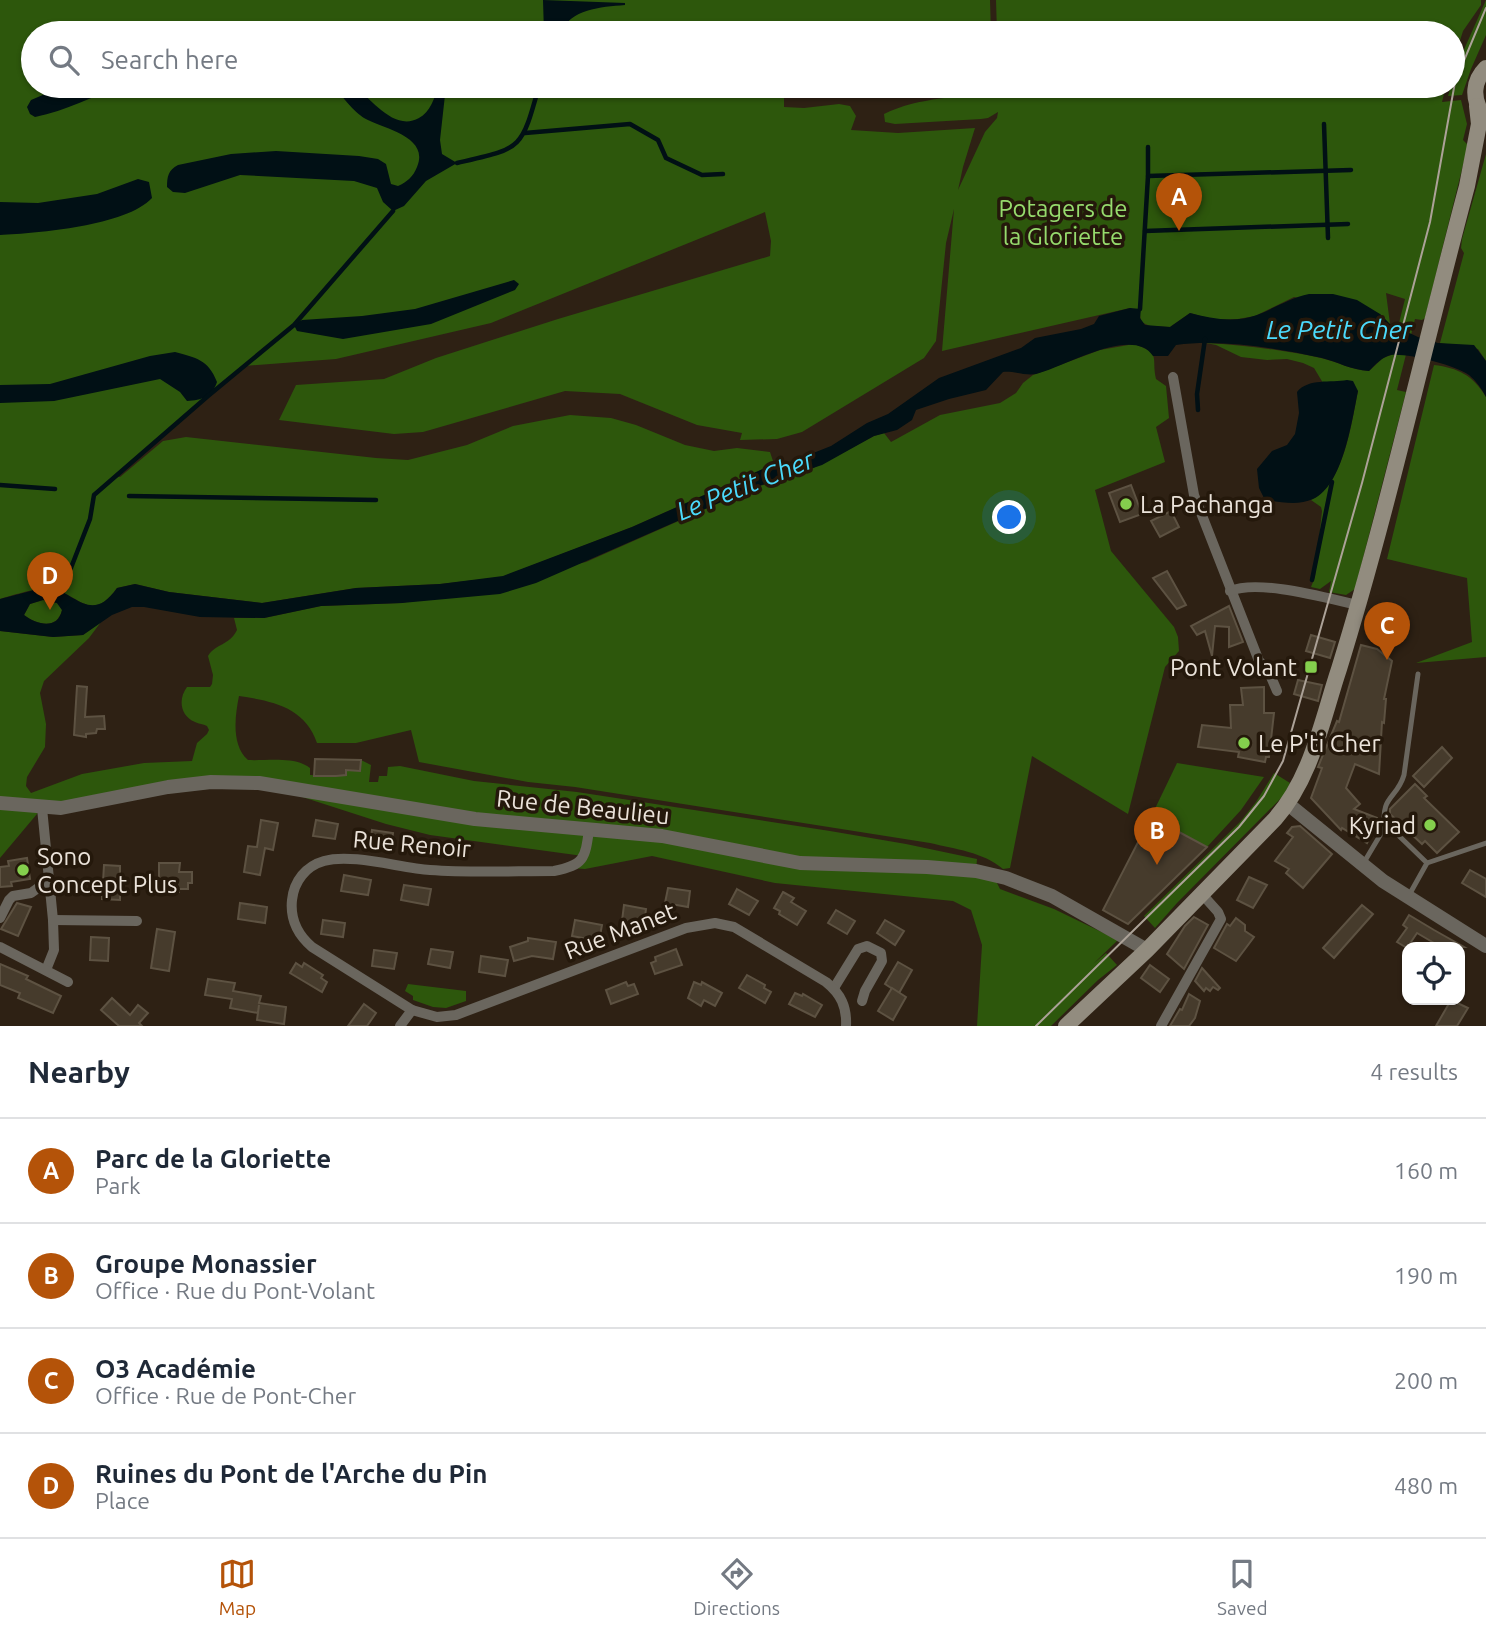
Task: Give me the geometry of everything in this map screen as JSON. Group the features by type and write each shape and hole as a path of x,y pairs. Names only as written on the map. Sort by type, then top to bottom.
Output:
{"main road":[{"path":"1066,1026 1147,950 1288,804 1311,759 1363,587 1473,159 1482,112 1475,87 1486,68"},
{"path":"1473,159 1486,142"}],"street":[{"path":"1173,377 1194,495 1259,661 1268,670 1277,691"},
{"path":"1230,591 1241,586 1296,592 1358,605"},
{"name":"Rue de Beaulieu","path":"0,803 61,808 168,787 211,782 259,783 475,819 662,836 800,863 927,867 993,875 1052,896 1147,950"},
{"path":"1288,804 1408,898 1486,945"},
{"path":"42,808 54,950 46,970"},
{"name":"Rue Renoir","path":"412,1010 305,941 296,926 292,907 295,887 304,873 319,862 337,858 431,870 554,871 570,868 581,861 589,830"},
{"path":"0,918 13,896 31,893 49,880"},
{"path":"1161,1026 1221,919 1219,912 1201,893"},
{"path":"53,920 137,921"},
{"name":"Rue Manet","path":"412,1010 437,1017 456,1015 686,928 715,923 734,927 834,988"},
{"path":"846,1026 843,1002 834,988 858,949 867,946 881,953 883,961 862,1001"},
{"path":"0,947 68,982"},
{"path":"400,1026 412,1010"}],"lane":[{"path":"1363,864 1385,827 1384,806 1402,782 1418,674"},
{"path":"1385,827 1427,863"},
{"path":"1408,898 1427,863 1486,843"}],"green space":[{"name":"Potagers de la Gloriette","path":"0,0 990,0 991,21 21,21 21,98 784,98 784,107 839,104 850,106 856,116 851,130 898,133 975,128 958,190 985,132 997,118 998,112 981,119 895,124 885,122 884,114 911,104 948,98 1461,100 1467,124 1463,140 1468,145 1425,318 1415,319 1397,390 1406,392 1355,589 1346,595 1329,592 1331,581 1320,589 1311,587 1315,577 1322,511 1321,507 1311,500 1322,492 1339,467 1349,436 1358,391 1323,383 1314,368 1303,363 1287,359 1241,357 1206,343 1292,353 1369,371 1383,358 1391,355 1405,299 1386,293 1390,324 1380,314 1294,297 1255,316 1215,320 1190,313 1170,327 1150,326 1141,322 1140,314 1130,308 942,351 954,209 946,243 936,341 924,358 802,432 777,439 740,440 742,433 697,425 620,394 565,391 423,432 394,434 279,420 296,385 384,379 436,358 558,319 770,256 771,241 765,212 491,323 336,359 244,366 116,476 120,477 163,441 186,437 408,460 467,445 513,426 570,415 611,418 685,445 714,451 737,448 770,452 774,464 632,527 502,577 440,584 356,588 262,603 169,592 135,584 117,588 108,599 91,605 47,588 0,599"},
{"path":"996,0 1481,0 1481,5 1465,28 1465,21 997,21"},
{"path":"1486,0 1486,35 1465,86 1465,47"},
{"path":"1486,154 1486,361 1478,349 1440,343 1464,253 1461,248 1462,239"},
{"path":"1134,344 1152,354 1156,379 1166,386 1169,418 1156,427 1165,462 1095,490 1111,551 1174,627 1179,651 1165,667 1128,814 1032,756 1010,868 1003,869 978,855 930,843 575,787 528,782 419,762 411,730 356,743 317,743 312,731 296,714 263,700 239,696 236,712 239,746 248,760 297,762 310,768 310,775 335,776 346,770 360,771 361,760 371,765 369,782 378,782 379,776 387,776 388,767 400,766 474,781 577,792 830,831 977,859 976,871 993,875 1000,889 1054,909 1118,940 1093,964 1106,953 1117,965 1051,1026 977,1026 982,945 971,910 953,901 775,883 652,856 585,869 570,868 583,856 430,835 386,824 259,783 42,808 0,858 0,631 53,637 83,635 101,622 89,638 44,681 40,693 46,724 45,747 27,777 26,786 31,793 82,774 144,763 192,761 197,743 209,730 207,726 186,716 182,697 187,687 210,687 212,684 213,675 208,656 234,635 237,630 234,618 264,618 321,606 402,603 586,562 753,488 806,472 874,436 884,433 891,442 940,415 1000,403 1016,393 1033,375 1100,350"},
{"path":"1434,365 1464,374 1476,383 1486,397 1486,657 1416,663 1472,642 1467,578 1387,559"},
{"path":"43,600 57,603 62,610 56,621 40,623 24,615 30,604"},
{"path":"1177,763 1264,777 1241,810 1207,847 1151,817"},
{"path":"1274,773 1290,783 1284,795 1155,928 1144,916 1240,822"},
{"path":"408,984 466,991 466,1001 446,1008 433,1007 413,1000 413,996 405,991"}],"water":[{"path":"543,0 625,3 587,11 569,21 544,21"},
{"path":"92,98 35,117 27,107 31,100"},
{"path":"368,98 392,117 410,121 426,112 435,98 445,98 440,140 442,154 457,163 426,181 404,206 393,211 383,202 377,188 354,181 240,175 185,193 173,192 167,187 169,174 178,165 231,154 276,151 378,159 386,164 391,184 398,186 407,181 417,167 417,148 402,135 364,118 344,99"},
{"path":"138,179 149,182 152,198 140,208 123,215 80,226 0,235 0,202 38,203 97,194"},
{"path":"514,280 519,284 515,290 431,324 343,339 297,331 294,325 302,320 415,309"},
{"name":"Le Petit Cher","path":"1309,294 1333,294 1357,300 1380,314 1390,324 1418,337 1438,343 1474,345 1486,361 1486,397 1474,380 1462,371 1408,356 1388,356 1369,371 1305,354 1249,346 1193,343 1176,345 1168,356 1153,356 1143,348 1115,346 1036,374 1003,372 986,390 916,410 912,420 897,430 874,436 822,465 753,488 536,583 500,594 402,603 321,606 264,618 200,617 132,607 112,615 83,635 53,637 0,631 0,599 50,586 85,604 93,605 100,604 117,588 135,584 169,592 262,603 356,588 440,584 503,576 632,527 774,464 788,463 831,446 867,423 888,414 939,378 1021,348 1035,338 1081,329 1094,324 1099,316 1130,308 1141,309 1140,318 1145,325 1170,327 1190,313 1240,319","holes":["43,600 57,603 62,610 52,623 41,623 24,615 30,604"]},
{"path":"175,352 195,358 210,368 217,382 202,399 187,401 180,392 160,379 54,401 0,403 0,385 50,384 150,356"},
{"path":"1353,381 1358,391 1349,434 1332,481 1323,492 1307,501 1289,503 1265,500 1259,488 1257,469 1272,451 1287,445 1295,434 1299,413 1297,392 1313,383"}],"building":[{"name":"La Pachanga","path":"1131,485 1142,514 1120,522 1109,493"},
{"path":"1171,511 1179,527 1160,537 1151,521"},
{"path":"1167,571 1186,605 1177,609 1153,578"},
{"path":"1229,606 1243,642 1229,647 1229,627 1215,626 1212,656 1205,631 1197,635 1191,626"},
{"path":"1311,635 1335,642 1330,658 1306,651"},
{"path":"1361,645 1377,649 1392,661 1384,699 1379,774 1355,764 1346,788 1360,804 1354,809 1377,818 1367,843 1342,828 1341,830 1311,798 1322,768 1318,767 1337,721 1339,722"},
{"path":"1298,680 1322,685 1318,701 1294,694"},
{"path":"77,686 87,687 85,717 104,716 105,729 97,729 96,733 86,734 86,737 74,735"},
{"path":"1264,687 1264,713 1274,713 1269,757 1266,757 1265,762 1238,757 1239,752 1198,747 1202,725 1231,728 1230,705 1243,705 1241,688"},
{"path":"1442,747 1452,758 1424,787 1413,776"},
{"path":"315,759 361,760 360,771 346,770 346,775 314,776"},
{"name":"Kyriad","path":"1415,784 1427,796 1424,798 1459,832 1437,853 1425,841 1422,844 1390,814 1390,809"},
{"path":"1151,817 1207,847 1128,924 1103,910"},
{"path":"261,820 278,823 273,850 265,848 260,875 244,872 248,846 257,847"},
{"path":"316,820 338,824 335,839 313,836"},
{"path":"1300,826 1332,854 1303,888 1286,873 1289,869 1275,861 1293,837 1287,833 1292,827"},
{"path":"372,830 393,833 391,849 370,845"},
{"path":"27,858 30,879 11,882 12,886 0,887 0,867 9,866 8,861"},
{"path":"159,863 180,863 179,872 192,872 192,883 188,883 188,889 159,892"},
{"path":"104,865 120,866 120,900 102,899"},
{"path":"1470,870 1486,879 1486,897 1462,883"},
{"path":"344,875 371,880 368,895 341,891"},
{"path":"1249,877 1267,885 1253,908 1237,900"},
{"path":"404,885 431,889 428,905 401,900"},
{"path":"668,888 690,891 688,907 665,903"},
{"path":"737,889 758,901 749,915 729,904"},
{"path":"783,892 794,898 791,902 806,911 797,925 774,908"},
{"path":"17,903 31,907 18,936 1,929"},
{"path":"240,903 267,907 265,923 238,919"},
{"path":"624,905 646,909 644,924 622,921"},
{"path":"1362,905 1373,914 1334,958 1323,948"},
{"path":"836,910 855,921 847,934 828,923"},
{"path":"1409,915 1455,942 1432,942 1417,933 1411,942 1402,942 1402,945 1397,942 1407,928 1403,925"},
{"path":"1194,917 1208,925 1184,969 1167,954"},
{"path":"1236,918 1245,925 1245,931 1254,937 1236,961 1214,948 1227,924 1230,926"},
{"path":"323,920 345,923 343,937 321,934"},
{"path":"575,920 602,925 599,941 572,936"},
{"path":"885,920 904,931 895,945 877,933"},
{"path":"157,929 175,932 169,971 151,968"},
{"path":"91,937 109,938 108,961 90,960"},
{"path":"528,938 556,942 553,959 532,956 514,961 510,947 528,941"},
{"path":"431,949 453,952 450,968 428,964"},
{"path":"676,949 682,965 655,974 651,963 656,961 655,957"},
{"path":"374,950 397,953 394,969 372,966"},
{"path":"481,956 508,960 505,976 479,972"},
{"path":"898,962 912,970 899,993 885,984"},
{"path":"296,963 302,967 304,963 323,975 321,978 327,982 322,992 290,973"},
{"path":"0,964 28,976 26,979 61,996 53,1013 18,998 20,993 0,985"},
{"path":"1150,965 1169,979 1160,992 1141,978"},
{"path":"1202,968 1220,988 1218,990 1213,987 1210,991 1206,988 1204,991 1195,981"},
{"path":"747,975 765,985 764,988 771,992 765,1003 739,988"},
{"path":"208,979 235,983 233,991 261,996 259,1003 286,1007 284,1024 257,1020 258,1013 230,1008 232,999 205,995"},
{"path":"626,982 628,986 634,984 638,994 611,1004 606,990"},
{"path":"694,982 701,985 702,982 722,993 715,1006 704,1000 701,1006 688,998"},
{"path":"892,988 906,997 893,1020 878,1011"},
{"path":"795,993 802,996 803,994 822,1005 815,1017 789,1004"},
{"path":"1189,994 1200,1001 1195,1018 1189,1026 1170,1026 1180,1009 1182,1010"},
{"path":"112,998 130,1015 138,1005 148,1013 139,1023 142,1026 119,1026 101,1010"},
{"path":"364,1004 376,1013 367,1026 348,1026"},
{"path":"1448,1005 1468,1008 1457,1026 1436,1026"}],"waterway":[{"path":"457,163 495,154 516,143 528,123 535,98"},
{"path":"525,133 630,124 658,140 666,158 702,175 723,174"},
{"path":"1324,124 1328,238"},
{"path":"1140,309 1148,147"},
{"path":"1148,176 1351,170"},
{"path":"60,596 90,519 94,495 294,325 393,211"},
{"path":"1145,231 1348,224"},
{"path":"1198,410 1197,394 1205,339"},
{"path":"1312,580 1332,482"},
{"path":"0,485 55,489"},
{"path":"129,496 376,500"}],"tram line":[{"path":"1465,58 1486,8"},
{"path":"1036,1026 1239,827 1264,796 1283,761 1362,483 1430,222 1452,98"}],"place":[{"name":"Parc de la Gloriette","path":"1179,231"},
{"name":"La Pachanga","path":"1126,504"},
{"name":"Ruines du Pont de l'Arche du Pin","path":"50,610"},
{"name":"O3 Académie","path":"1387,660"},
{"name":"Pont Volant","path":"1311,667"},
{"name":"Le P'ti Cher","path":"1244,743"},
{"name":"Kyriad","path":"1430,825"},
{"name":"Groupe Monassier","path":"1157,865"},
{"name":"Sono Concept Plus","path":"23,870"}]}
